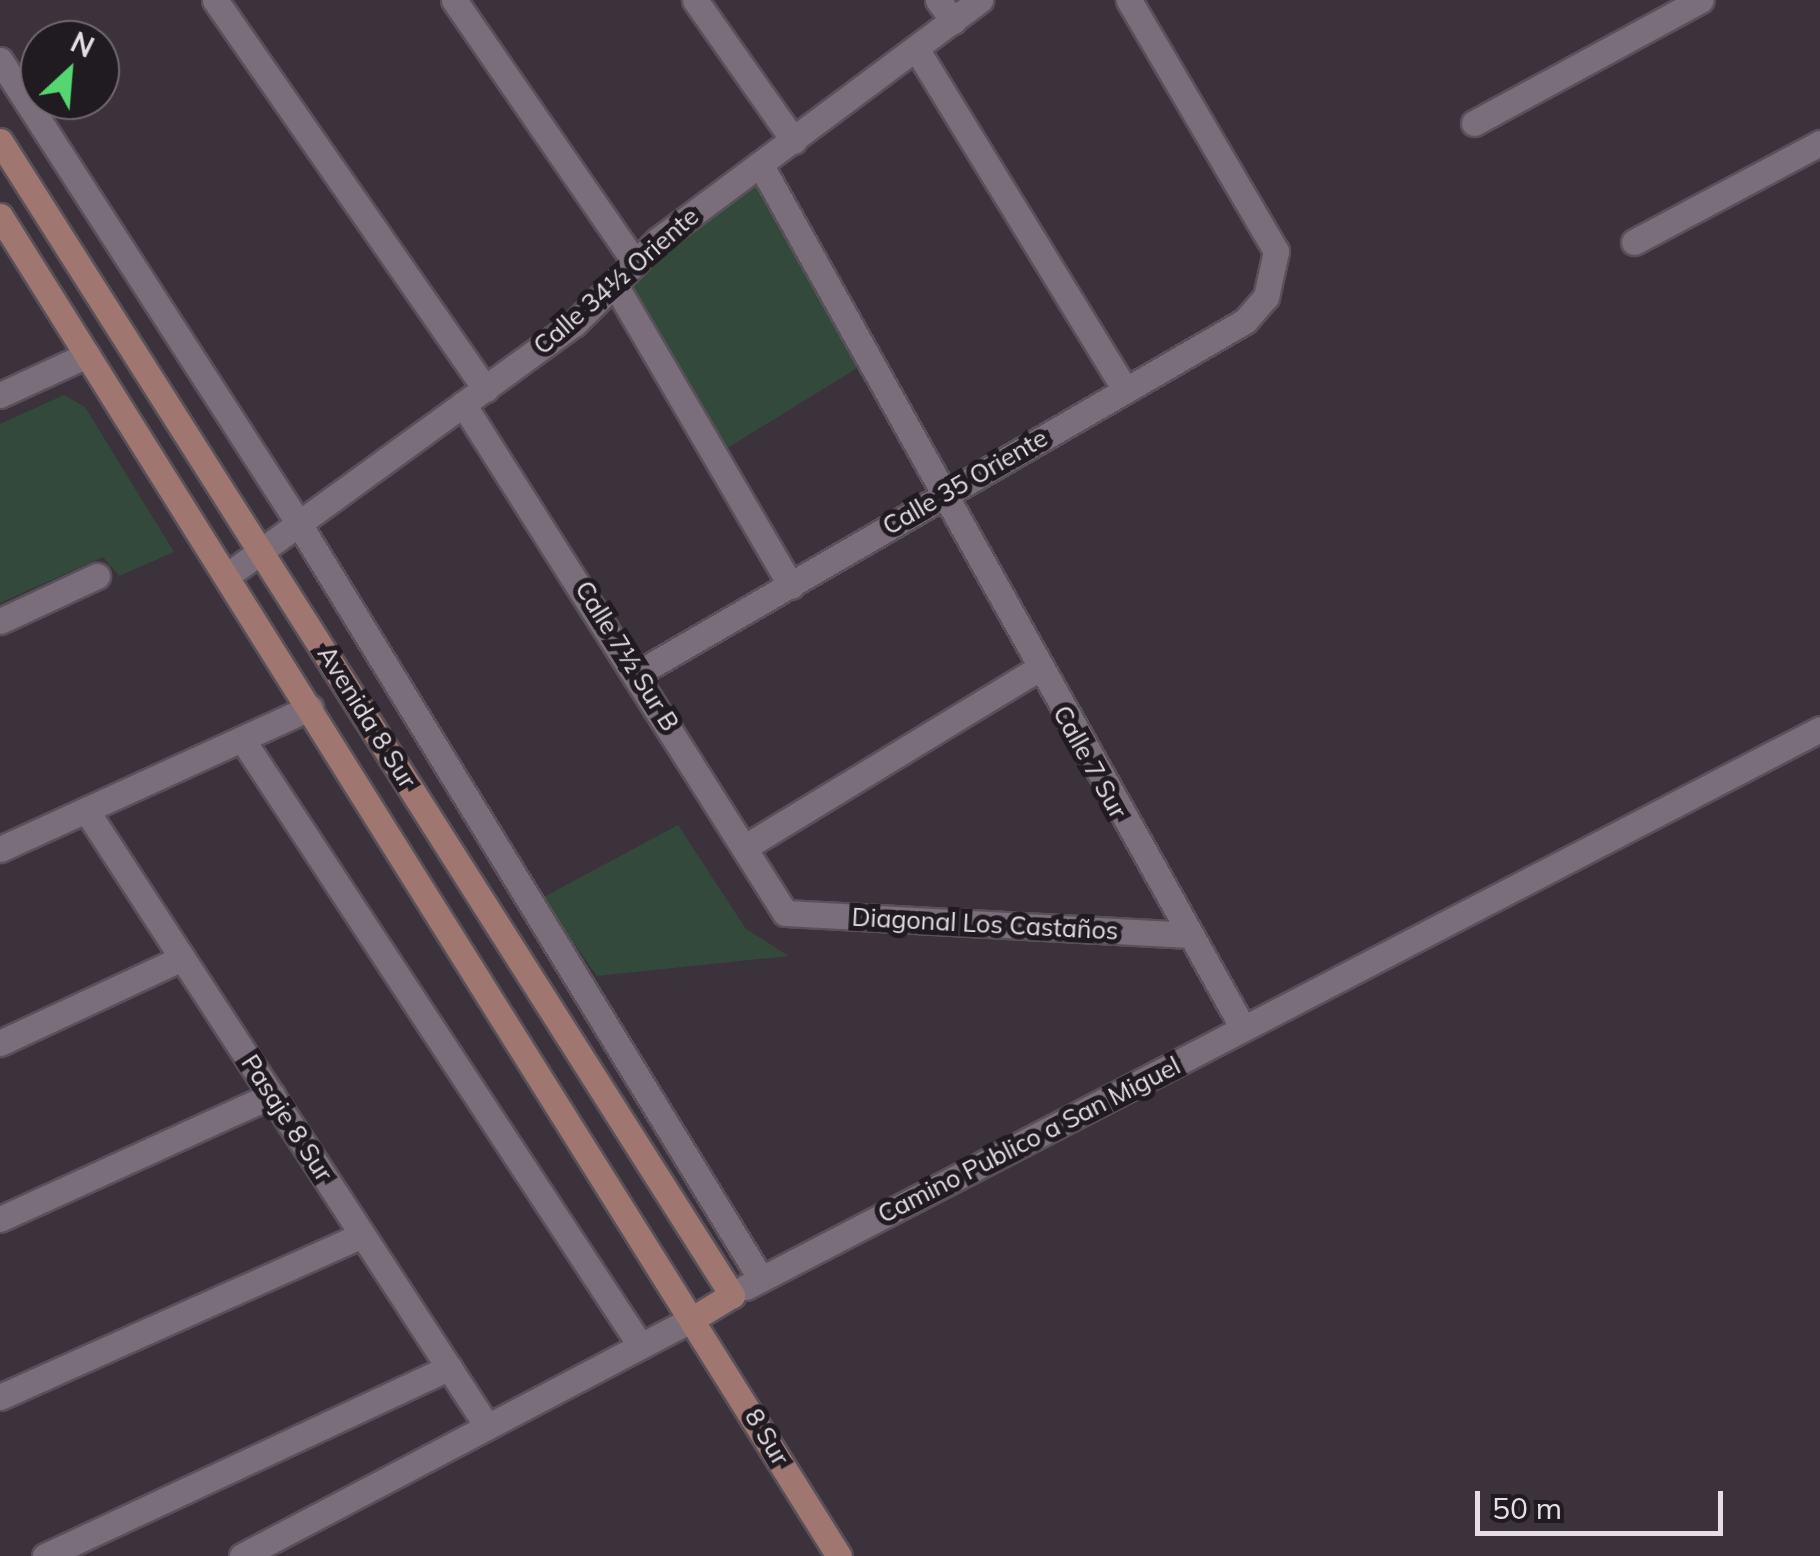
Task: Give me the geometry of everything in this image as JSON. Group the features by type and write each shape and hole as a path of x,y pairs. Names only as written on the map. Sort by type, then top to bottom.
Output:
{"street":[{"path":"214,0 484,388"},
{"path":"454,0 636,262"},
{"path":"695,0 794,142"},
{"name":"Calle 34½ Oriente","path":"228,575 484,388 760,164 917,50 949,7 980,0"},
{"name":"Calle 35 Oriente","path":"640,672 945,492 1245,322 1276,276 1276,251 1130,0"},
{"path":"1474,123 1700,0"},
{"path":"917,50 1125,389"},
{"path":"0,60 298,524 761,1279"},
{"name":"Avenida 8 Sur","path":"0,142 732,1295"},
{"path":"1634,242 1820,143"},
{"name":"Calle 7 Sur","path":"760,164 945,492 1186,935 1243,1028"},
{"name":"Avenida 8 Sur","path":"0,216 694,1318"},
{"path":"614,283 791,586"},
{"path":"0,395 88,355"},
{"name":"Calle 7½ Sur B","path":"463,404 640,672 785,913"},
{"path":"0,621 96,576"},
{"path":"744,846 1038,669"},
{"path":"0,849 310,708"},
{"name":"Camino Publico a San Miguel","path":"242,1556 761,1279 1820,729"},
{"path":"242,739 640,1345"},
{"name":"Pasaje 8 Sur","path":"86,810 487,1426"},
{"name":"Diagonal Los Castaños","path":"785,913 1186,935"},
{"path":"0,1043 182,958"},
{"path":"0,1219 272,1095"},
{"path":"0,1397 362,1235"},
{"name":"8 Sur","path":"694,1318 840,1556"},
{"path":"46,1556 449,1368"}],"green space":[{"path":"750,176 867,362 721,452 622,281"},
{"path":"64,395 85,407 174,552 119,576 103,557 0,603 0,424"},
{"path":"678,825 746,929 789,956 597,976 542,898"}]}
